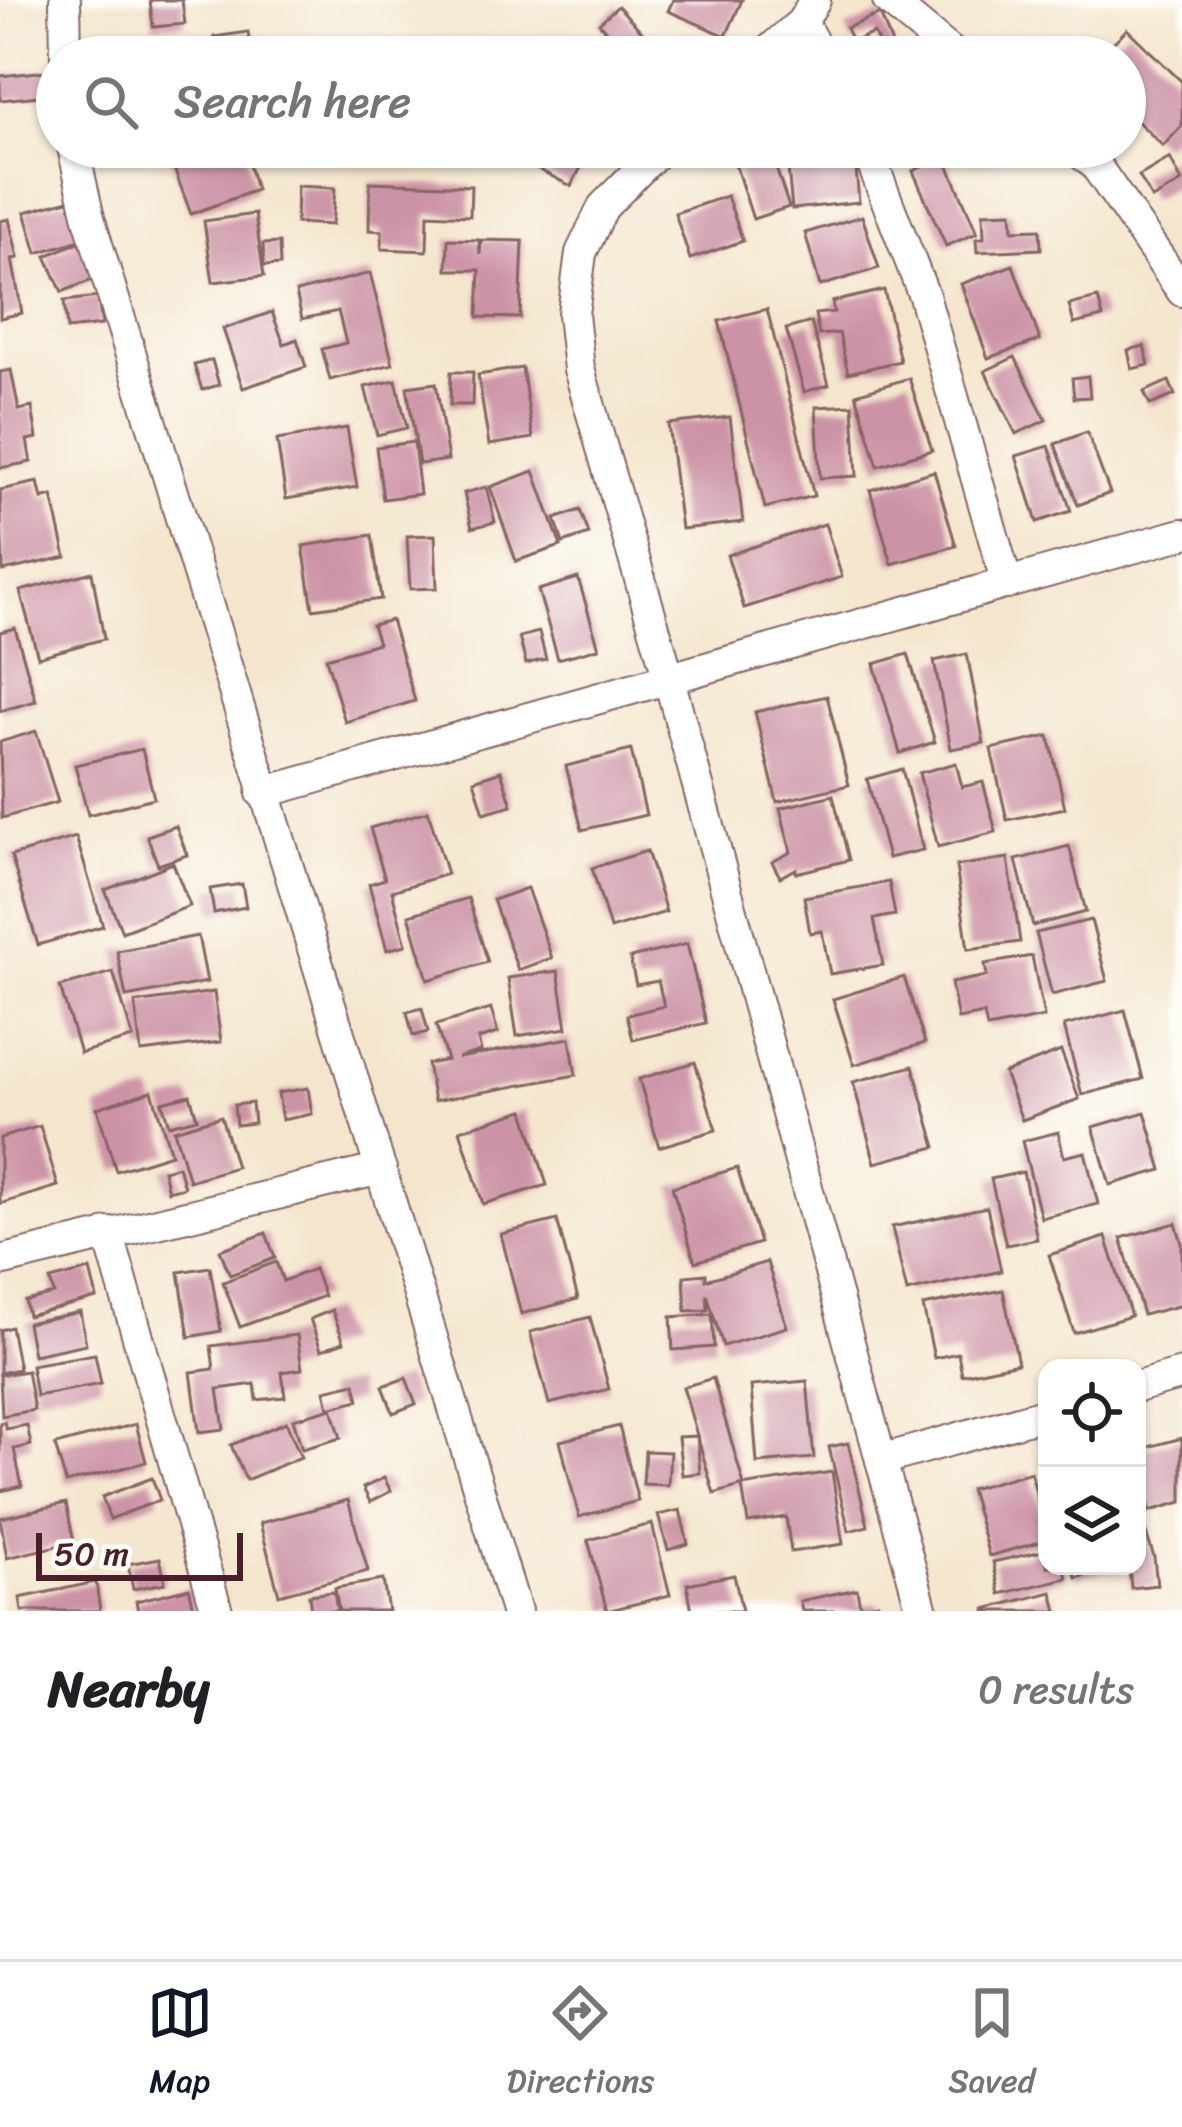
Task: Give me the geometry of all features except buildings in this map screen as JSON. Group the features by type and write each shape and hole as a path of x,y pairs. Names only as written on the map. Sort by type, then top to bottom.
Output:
{"street":[{"path":"64,0 65,36"},
{"path":"888,0 932,36"},
{"path":"783,36 808,11"},
{"path":"78,168 262,794 516,1611"},
{"path":"641,168 603,207 581,254 574,314 580,369 922,1611"},
{"path":"874,168 924,296 1007,584"},
{"path":"1097,168 1182,291"},
{"path":"262,794 1182,534"},
{"path":"0,1262 381,1169"},
{"path":"108,1233 217,1611"},
{"path":"1146,1384 1182,1374"},
{"path":"881,1460 1038,1416"}]}
